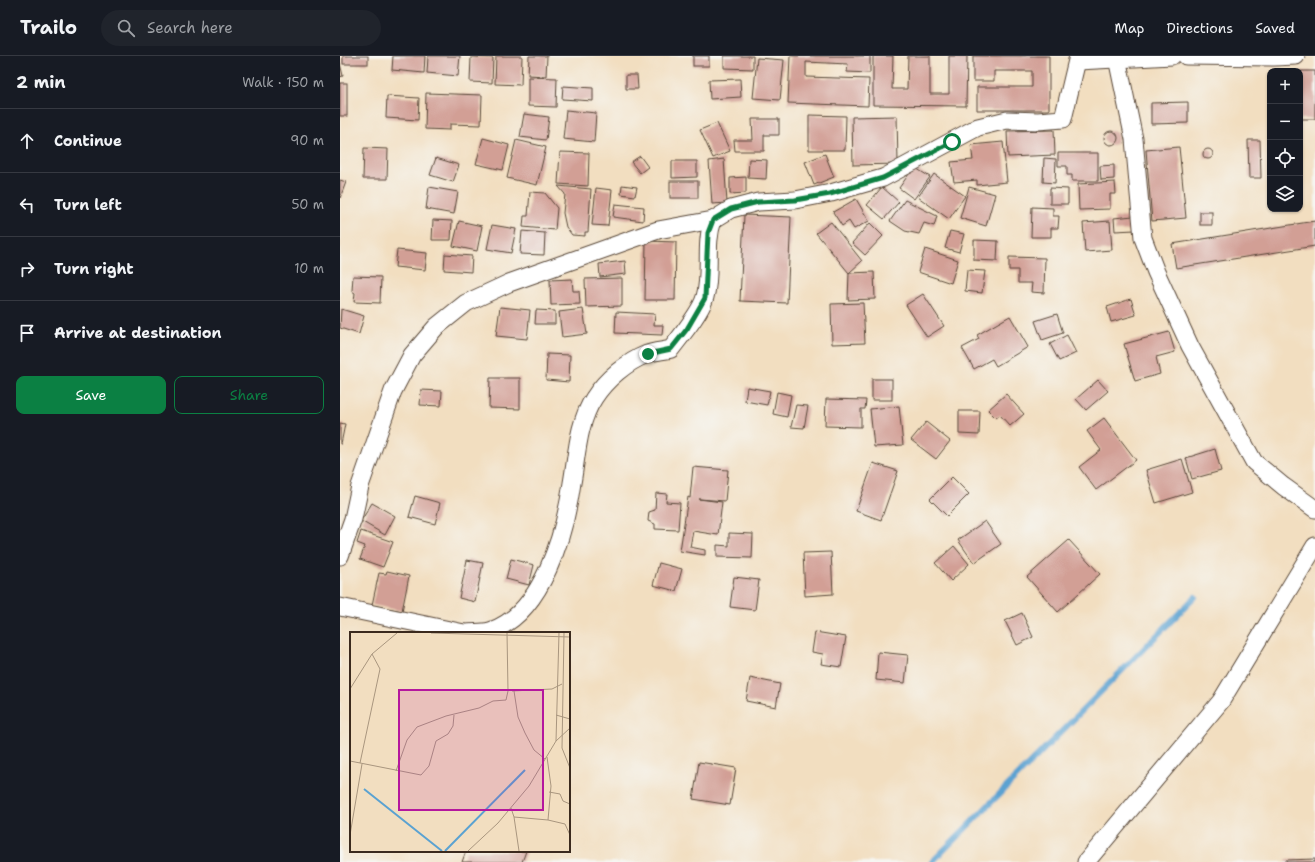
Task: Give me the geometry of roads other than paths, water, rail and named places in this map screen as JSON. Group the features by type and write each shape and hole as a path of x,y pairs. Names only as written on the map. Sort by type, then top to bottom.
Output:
{"street":[{"path":"340,556 353,519 360,486 393,391 412,356 436,327 466,303 509,283 658,230 713,220 731,209 758,202 795,200 830,194 883,178 978,128 1007,120 1038,121 1063,119 1078,59 1172,56"},
{"path":"1186,56 1274,58 1296,56"},
{"path":"1117,58 1134,139 1143,238 1156,272 1190,346 1254,462 1283,486 1315,508"},
{"path":"478,632 490,631 511,619 533,597 548,571 562,531 572,487 584,417 590,405 606,383 626,366 648,354 671,349 687,329 705,298 708,233 713,220"},
{"path":"1094,858 1221,701 1315,546"},
{"path":"340,607 460,632"}],"waterway":[{"path":"932,862 1195,597"}]}
